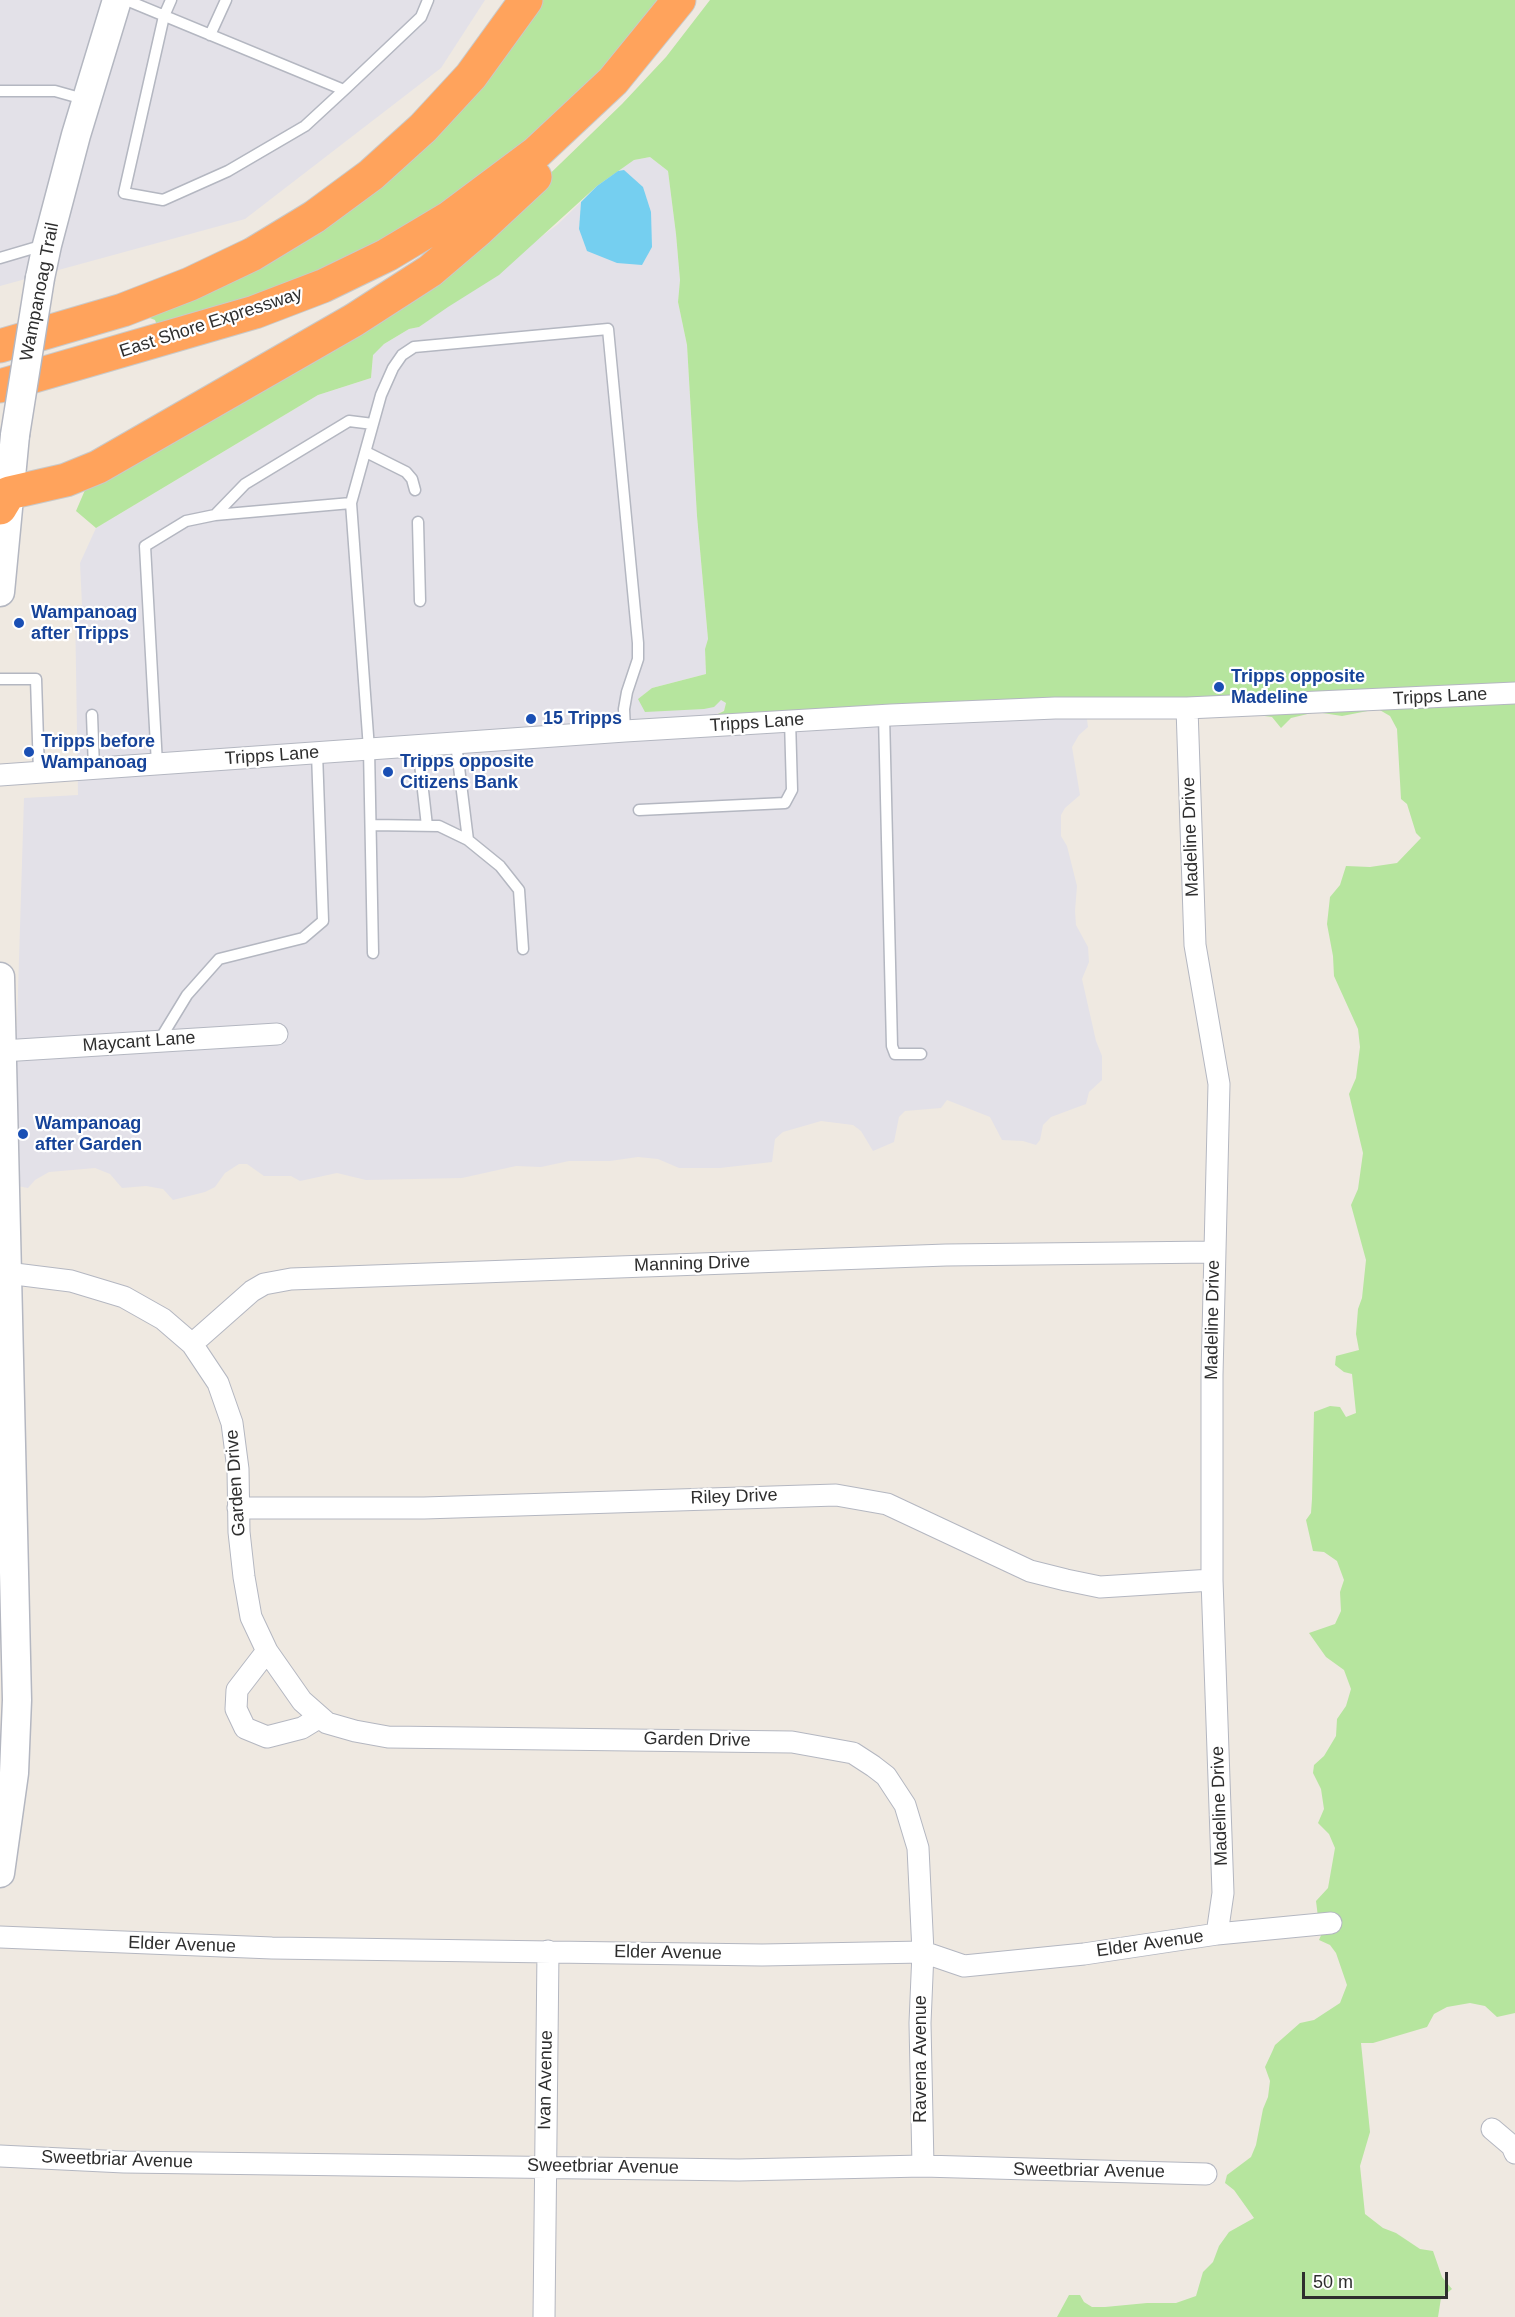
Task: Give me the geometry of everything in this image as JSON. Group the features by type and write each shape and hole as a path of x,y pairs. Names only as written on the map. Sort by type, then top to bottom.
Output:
{"highway":[{"path":"0,346 123,310 190,284 253,254 314,218 371,175 423,128 471,76 526,0"},
{"name":"East Shore Expressway","path":"0,386 255,312 323,286 387,255 449,218 529,159 589,105 637,54 679,0"},
{"path":"4,500 99,467 317,343 404,289 461,245 523,190 606,99 637,54"}],"main road":[{"name":"Wampanoag Trail","path":"0,592 4,500 40,278 87,100 117,0"},
{"path":"0,977 4,1273 17,1691 15,1757 5,1812 0,1873"}],"street":[{"name":"Tripps Lane","path":"0,775 790,720 1055,708 1187,708 1515,693"},
{"name":"Madeline Drive","path":"1187,708 1195,945 1220,1084 1214,1252 1212,1580 1223,1893 1217,1934"},
{"name":"Maycant Lane","path":"2,1051 277,1034"},
{"name":"Manning Drive","path":"192,1344 264,1284 291,1279 945,1255 1214,1252"},
{"name":"Garden Drive","path":"4,1273 71,1281 124,1297 164,1319 192,1344 218,1383 232,1423 238,1469 239,1532 251,1617 267,1651 302,1701 327,1723 388,1737 792,1742 853,1753 886,1776 905,1806 918,1848 923,1952"},
{"name":"Riley Drive","path":"238,1508 424,1508 836,1495 887,1504 1030,1571 1066,1581 1100,1587 1212,1580"},
{"path":"267,1651 237,1690 236,1709 245,1728 267,1737 302,1728 320,1717"},
{"name":"Elder Avenue","path":"0,1937 272,1948 762,1955 923,1952 964,1966 1084,1954 1217,1934 1331,1923"},
{"name":"Ivan Avenue","path":"544,2317 548,1951"},
{"name":"Ravena Avenue","path":"922,2166 920,2023 923,1952"},
{"path":"1492,2129 1512,2146 1515,2153"},
{"name":"Sweetbriar Avenue","path":"0,2156 124,2162 739,2170 922,2166 1206,2174"}],"lane":[{"path":"126,0 344,90"},
{"path":"171,0 164,16 124,193 163,201 228,171 305,126 421,17 428,0"},
{"path":"210,35 226,0"},
{"path":"0,91 55,92 87,100"},
{"path":"0,258 47,245"},
{"path":"373,953 369,749 351,503 381,395 393,368 402,355 414,347 608,329 638,643 638,660 624,709 625,731"},
{"path":"215,515 245,484 350,421 374,424"},
{"path":"366,452 406,472 412,479 415,490"},
{"path":"157,764 145,546 186,520 215,515 351,503"},
{"path":"418,522 420,601"},
{"path":"0,679 36,679 39,772"},
{"path":"92,715 94,768"},
{"path":"884,715 892,1046 895,1054 921,1054"},
{"path":"639,810 785,803 792,790 790,720"},
{"path":"456,743 468,840"},
{"path":"418,746 427,826"},
{"path":"158,1041 187,996 219,959 303,938 323,921 317,753"},
{"path":"371,825 439,826 468,840 500,866 519,890 523,949"}],"shaded area":[{"path":"0,0 485,0 441,68 245,219 0,286"},
{"path":"650,157 668,171 676,234 680,280 678,302 687,345 697,516 708,639 705,649 706,674 652,688 638,699 721,700 726,703 724,710 701,722 1085,704 1088,727 1079,735 1072,747 1080,795 1065,808 1061,815 1061,836 1067,846 1077,886 1076,925 1088,947 1089,962 1082,979 1096,1041 1102,1056 1102,1080 1089,1092 1086,1104 1051,1117 1043,1125 1040,1140 1036,1145 1023,1141 1002,1140 990,1117 947,1100 941,1108 905,1111 899,1117 894,1142 873,1151 861,1131 853,1125 821,1121 783,1132 775,1139 772,1162 720,1168 679,1168 658,1159 638,1157 610,1161 569,1161 541,1167 516,1166 462,1178 366,1180 337,1173 300,1181 291,1176 264,1176 247,1164 239,1164 225,1173 215,1187 205,1192 173,1200 163,1189 146,1186 122,1188 110,1174 95,1168 49,1172 35,1180 28,1188 12,1185 24,798 78,795 75,606 82,605 80,563 96,528 318,395 371,378 373,354 384,344 409,329 419,327 557,225 581,202 579,229 618,171 634,160"}],"green space":[{"path":"539,0 664,0 634,40 496,169 382,241 291,284 158,328 155,320 147,317 263,265"},
{"path":"710,0 1515,0 1515,2013 1497,2017 1485,2006 1470,2003 1447,2007 1434,2014 1427,2027 1373,2043 1361,2043 1370,2132 1360,2166 1365,2214 1383,2228 1396,2233 1420,2249 1433,2251 1442,2277 1452,2289 1441,2298 1438,2317 1057,2317 1069,2295 1080,2295 1084,2302 1092,2307 1176,2303 1196,2296 1203,2272 1213,2262 1219,2246 1229,2232 1254,2218 1234,2190 1225,2183 1227,2175 1251,2157 1256,2145 1270,2081 1265,2067 1275,2045 1300,2023 1314,2020 1340,2003 1347,1985 1336,1953 1330,1945 1319,1940 1325,1926 1318,1917 1316,1901 1328,1888 1335,1848 1329,1834 1318,1823 1324,1809 1321,1789 1313,1773 1314,1765 1324,1756 1336,1736 1337,1719 1346,1706 1351,1689 1344,1670 1326,1657 1309,1633 1335,1624 1341,1611 1340,1592 1344,1580 1337,1561 1324,1552 1313,1551 1306,1520 1311,1513 1314,1412 1330,1406 1340,1407 1346,1417 1356,1413 1352,1374 1344,1372 1335,1365 1336,1356 1359,1350 1356,1334 1366,1260 1351,1205 1358,1189 1363,1153 1349,1094 1356,1078 1360,1047 1358,1029 1334,976 1327,924 1330,897 1340,885 1346,866 1370,867 1397,863 1421,838 1416,833 1407,804 1401,799 1397,729 1390,716 1378,709 1342,716 1316,712 1291,718 1281,728 1272,717 1257,715 1201,717 1188,704 701,722 724,711 726,703 721,700 714,707 704,709 645,712 638,699 652,688 706,674 705,649 708,639 697,516 687,345 678,302 680,280 676,234 668,171 650,157 634,160 597,186 499,275 419,327 409,329 384,344 373,355 371,378 318,395 96,528 76,511 88,483 500,222 622,104 666,57"}],"water":[{"path":"624,170 643,187 651,212 652,247 642,265 617,263 587,251 579,229 581,202 597,186 618,171"}],"place":[{"name":"Wampanoag after Tripps","path":"19,623"},
{"name":"Tripps opposite Madeline","path":"1219,687"},
{"name":"15 Tripps","path":"531,719"},
{"name":"Tripps before Wampanoag","path":"29,752"},
{"name":"Tripps opposite Citizens Bank","path":"388,772"},
{"name":"Wampanoag after Garden","path":"23,1134"}]}
